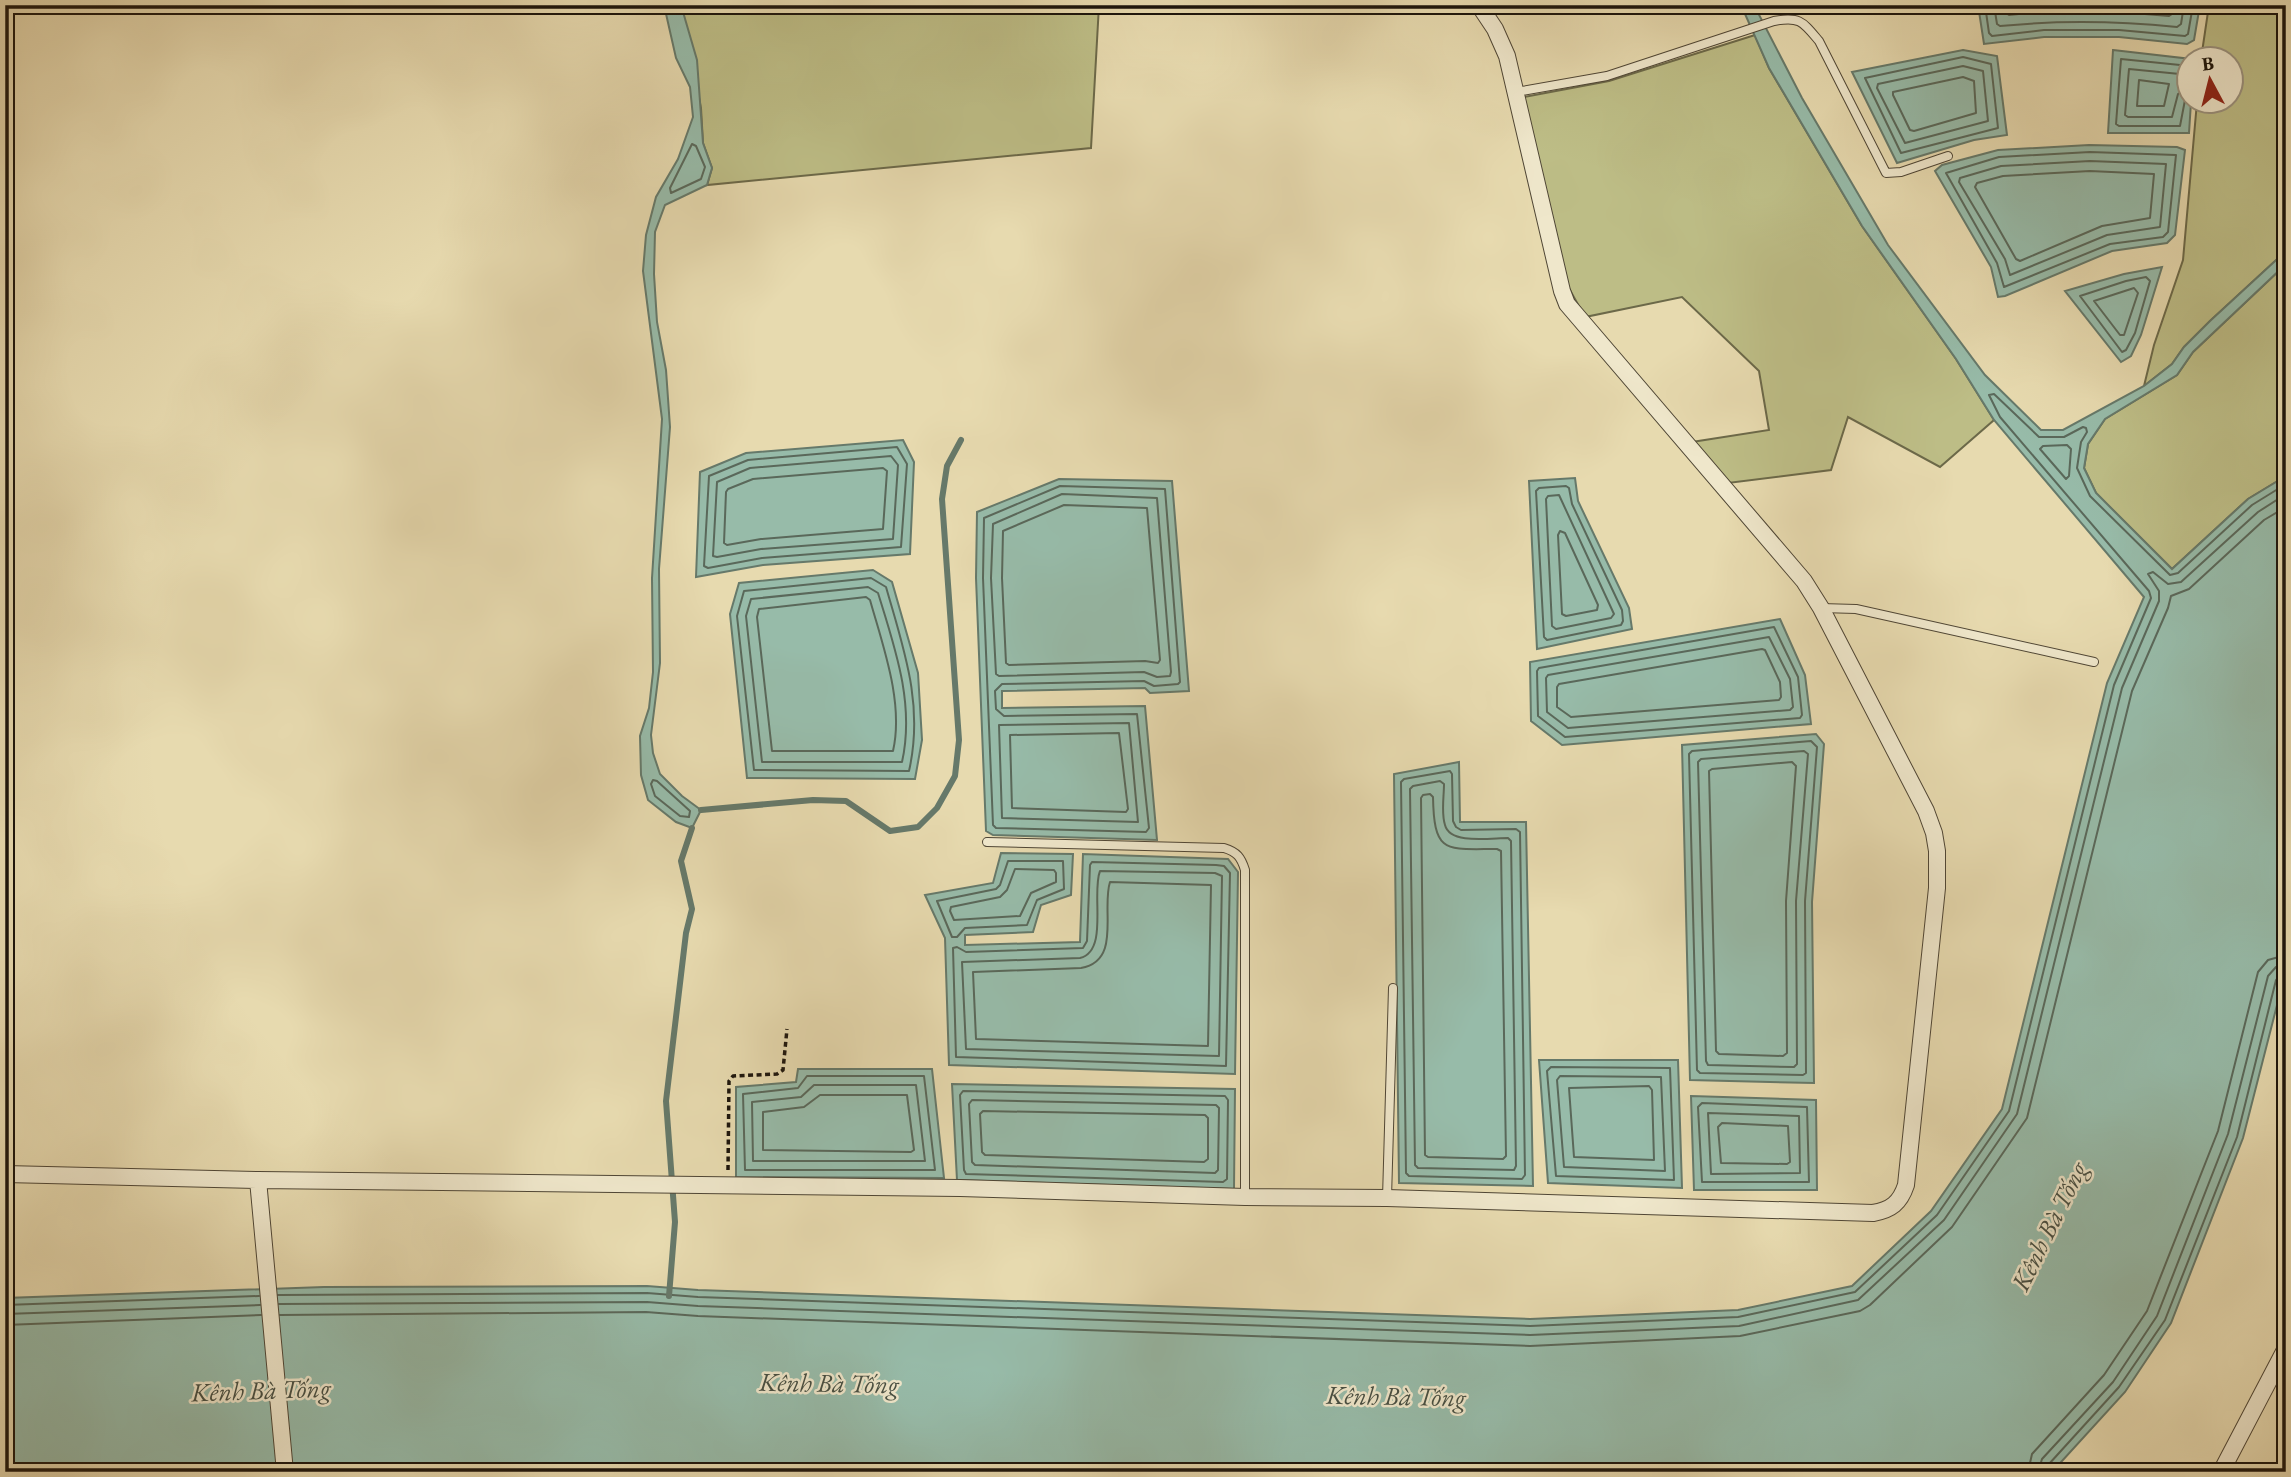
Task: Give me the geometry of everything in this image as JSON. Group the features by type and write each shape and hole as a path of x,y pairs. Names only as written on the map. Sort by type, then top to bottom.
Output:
{"street":[{"path":"5,1174 258,1180 933,1187 1872,1213 1883,1212 1894,1206 1902,1198 1907,1172 1937,888 1934,833 1926,811 1821,608 1804,582 1567,304 1503,46 1479,5"},
{"path":"258,1180 285,1472"},
{"path":"2221,1472 2286,1349"}],"lane":[{"path":"1516,92 1607,76 1790,18 1804,23 1819,41 1886,173 1901,172 1948,156"},
{"path":"1821,608 1856,609 2094,662"},
{"path":"987,842 1224,848 1236,852 1242,860 1245,870 1245,1196"},
{"path":"1387,1198 1393,988"}],"path":[{"path":"728,1186 729,1082 733,1076 777,1074 783,1070 787,1029"}],"green space":[{"path":"681,5 1099,5 1091,148 707,185 712,168 703,143 701,108"},
{"path":"2209,5 2286,5 2286,251 2210,321 2184,347 2172,364 2144,386 2154,345 2183,260 2196,116 2246,116 2246,46 2203,46"},
{"path":"1755,35 1769,68 1862,226 1956,359 1994,420 1940,467 1848,417 1831,470 1728,483 1692,442 1769,430 1759,371 1682,297 1585,317 1566,283 1524,97 1609,81"},
{"path":"2286,264 2286,476 2248,499 2172,569 2096,493 2084,468 2088,444 2105,419 2177,375 2193,352"}],"water":[{"path":"664,5 681,5 697,60 703,143 712,168 707,185 665,205 655,232 657,322 666,370 670,427 659,569 660,663 651,735 660,774 701,810 692,828 676,822 648,800 641,775 640,736 649,708 653,672 652,578 662,419 643,271 646,235 656,197 678,159 693,117 690,87 676,58"},
{"name":"Kênh Bà Tống","path":"1741,5 1754,5 1802,98 1888,245 1985,375 2041,430 2063,430 2144,386 2172,364 2184,347 2210,321 2286,251 2286,264 2193,352 2177,375 2105,419 2088,444 2084,468 2096,493 2172,569 2248,499 2286,476 2286,970 2243,1138 2171,1323 2125,1392 2052,1472 5,1472 5,1298 324,1287 647,1286 1530,1319 1738,1310 1852,1286 1931,1211 2002,1109 2107,683 2144,597 1994,420 1956,359 1862,226 1769,68"},
{"path":"1978,5 2200,5 2194,40 2187,44 2119,37 2044,37 1984,44"},
{"path":"1963,50 1997,56 2007,135 1974,140 1897,163 1852,72"},
{"path":"2113,50 2176,57 2176,116 2190,116 2189,133 2108,133"},
{"path":"2089,145 2177,147 2185,150 2175,235 2167,243 2112,251 1998,297 1991,267 1935,171 1942,165 1998,150"},
{"path":"2162,267 2141,335 2131,356 2121,362 2065,291 2124,274"},
{"path":"903,440 914,462 910,554 763,565 696,577 700,472 746,453"},
{"path":"1575,478 1578,501 1629,608 1632,629 1537,649 1529,481"},
{"path":"1059,479 1172,481 1189,691 1150,693 1145,688 1002,691 1002,708 1145,706 1157,840 993,835 986,831 976,578 977,512"},
{"path":"873,570 892,582 918,673 922,740 915,779 747,778 730,614 739,583"},
{"path":"1780,619 1805,675 1811,724 1562,745 1531,721 1530,662"},
{"path":"1816,734 1824,744 1812,902 1814,1083 1690,1080 1682,745"},
{"path":"1459,762 1460,822 1526,822 1533,1186 1399,1183 1394,774"},
{"path":"1001,853 1073,854 1071,895 1041,905 1033,932 965,935 965,945 1080,942 1083,854 1228,859 1238,872 1235,1074 949,1065 945,938 925,895 993,883"},
{"path":"1539,1060 1678,1060 1682,1188 1548,1183"},
{"path":"798,1069 932,1069 944,1178 736,1177 736,1087 796,1082"},
{"path":"952,1084 1235,1089 1234,1189 957,1180"},
{"path":"1691,1096 1816,1100 1817,1190 1694,1190"}],"waterway":[{"path":"701,810 813,800 846,801 890,831 918,827 937,808 955,776 959,740 942,499 947,466 961,440"},
{"path":"669,1296 675,1222 666,1101 686,933 692,909 681,861 692,828"}]}
